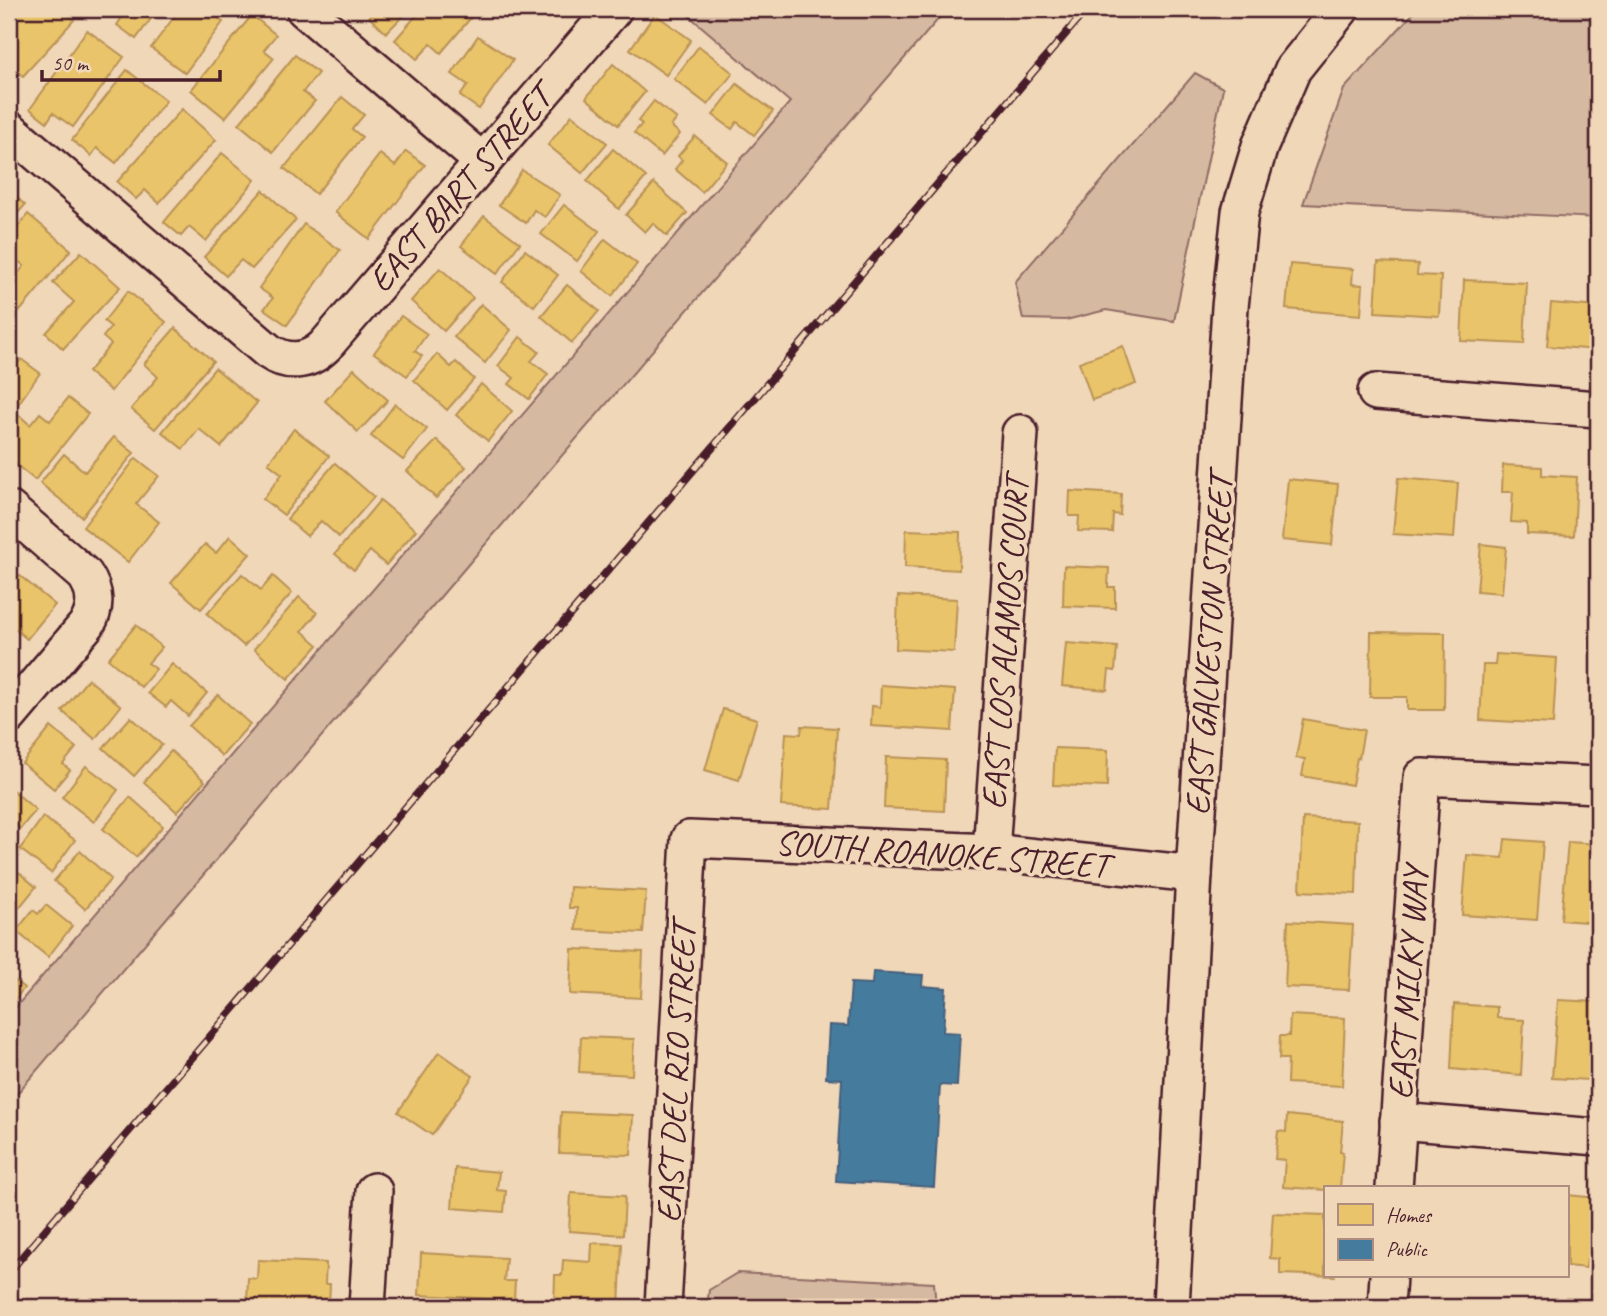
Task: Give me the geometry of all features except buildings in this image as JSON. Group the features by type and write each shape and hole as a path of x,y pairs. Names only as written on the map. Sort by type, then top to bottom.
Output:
{"street":[{"path":"304,9 483,162"},
{"name":"EAST BART STREET","path":"9,128 268,351 280,358 299,360 315,355 325,346 614,9"},
{"name":"EAST GALVESTON STREET","path":"1171,1307 1194,874 1230,307 1240,212 1260,146 1293,69 1341,9"},
{"path":"1376,392 1598,409"},
{"name":"EAST LOS ALAMOS COURT","path":"991,852 1020,433"},
{"path":"9,509 80,571 89,581 94,593 94,606 89,622 9,716"},
{"name":"EAST MILKY WAY","path":"1394,1186 1422,777 1598,785"},
{"name":"SOUTH ROANOKE STREET","path":"689,839 991,852 1194,874"},
{"name":"EAST DEL RIO STREET","path":"663,1307 689,839"},
{"path":"1398,1121 1598,1137"},
{"path":"367,1307 374,1191"},
{"path":"1386,1307 1388,1278"}],"shaded area":[{"path":"681,9 947,9 9,1103 9,1015 790,102"},
{"path":"1417,9 1598,9 1598,218 1303,204 1344,89"},
{"path":"1195,73 1223,88 1174,321 1106,310 1066,320 1023,319 1015,282"},
{"path":"737,1273 934,1283 936,1307 707,1307 709,1290"}],"railway":[{"path":"9,1272 1087,9"}]}
